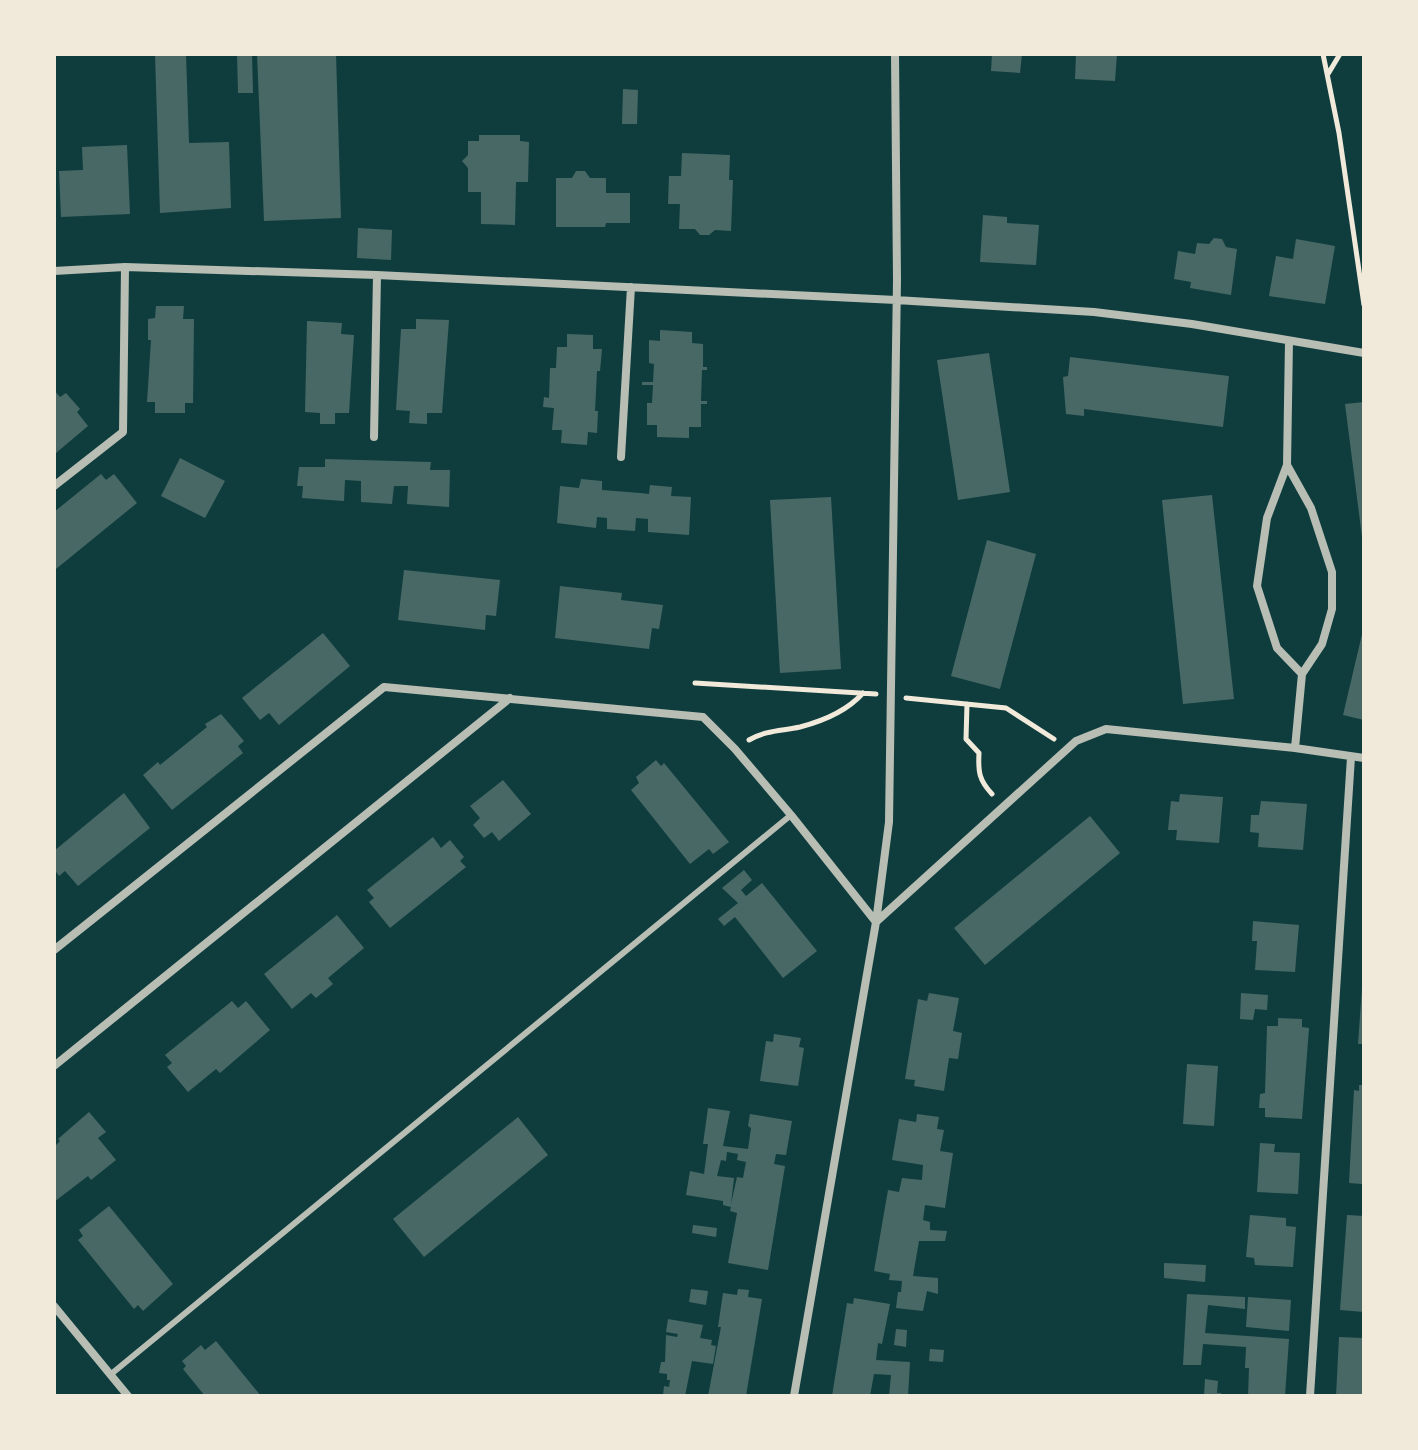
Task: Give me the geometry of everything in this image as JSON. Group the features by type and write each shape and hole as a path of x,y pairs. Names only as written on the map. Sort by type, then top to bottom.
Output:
{"street":[{"path":"794,1396 876,922 889,822 896,300 895,54"},
{"path":"54,486 123,432 125,267"},
{"path":"54,271 125,267 377,275 1094,312 1192,324 1364,353"},
{"path":"374,437 377,275"},
{"path":"621,457 631,287"},
{"path":"1289,341 1287,465 1267,518 1257,586 1277,648 1302,674"},
{"path":"1287,465 1311,508 1332,572 1332,609 1322,644 1302,674 1295,748"},
{"path":"54,950 384,687 703,717 735,749 791,815 865,904 876,922"},
{"path":"54,1066 510,698"},
{"path":"876,922 1076,741 1106,729 1364,758"},
{"path":"1310,1396 1351,757"},
{"path":"54,1306 128,1396"}],"lane":[{"path":"110,1375 791,815"}],"path":[{"path":"1323,54 1339,133 1364,305"},
{"path":"1327,75 1340,54"},
{"path":"695,683 863,693 1006,708 1069,748"},
{"path":"735,749 758,735 798,728 831,716 852,705 863,693"},
{"path":"967,704 966,739 979,753 978,775 1004,806"}],"building":[{"path":"155,54 186,54 189,143 229,142 231,208 160,213"},
{"path":"237,54 252,54 253,93 238,93"},
{"path":"257,54 336,54 341,218 264,221"},
{"path":"992,54 1022,54 1020,73 991,71"},
{"path":"1076,54 1117,54 1115,81 1075,79"},
{"path":"623,89 638,90 637,124 622,124"},
{"path":"479,135 520,135 520,141 529,142 528,182 516,182 515,225 481,224 481,192 468,192 468,168 462,161 468,155 468,141 479,141"},
{"path":"127,145 130,214 61,217 59,171 83,170 82,147"},
{"path":"682,153 730,155 729,180 733,180 731,231 715,230 709,235 700,235 695,229 679,229 680,204 668,204 669,176 681,176"},
{"path":"576,171 585,171 590,178 606,178 606,193 630,193 630,223 606,223 605,227 556,227 556,178 572,178"},
{"path":"983,215 1007,217 1007,223 1039,225 1036,265 980,262"},
{"path":"358,228 392,230 391,260 357,258"},
{"path":"1214,238 1222,239 1226,247 1237,249 1231,295 1190,288 1191,282 1174,279 1178,251 1195,254 1197,243 1209,244"},
{"path":"1296,239 1335,246 1325,304 1269,296 1276,256 1293,259"},
{"path":"156,306 184,306 183,319 194,319 193,403 185,403 185,413 155,413 155,402 147,402 151,340 148,340 148,319 155,318"},
{"path":"416,319 449,320 442,413 427,413 427,424 409,423 410,411 396,410 401,329 416,329"},
{"path":"307,321 342,323 341,334 354,335 349,413 335,413 335,424 320,424 320,413 305,412"},
{"path":"660,330 692,332 692,343 703,344 703,367 707,370 702,370 701,401 707,401 707,404 701,404 701,427 689,427 689,438 657,437 657,425 647,425 647,403 652,403 653,385 642,385 642,382 653,382 654,364 649,363 649,340 660,341"},
{"path":"567,334 593,335 593,349 602,349 600,371 597,371 597,433 588,432 587,445 561,443 562,430 552,430 554,408 543,407 544,397 549,398 550,368 556,368 557,347 567,347"},
{"path":"989,353 1010,492 958,500 937,360"},
{"path":"1070,357 1229,376 1223,427 1084,409 1084,416 1066,414 1063,377 1068,376"},
{"path":"54,390 60,397 66,393 80,409 77,412 88,426 56,453"},
{"path":"1364,402 1364,537 1362,537 1345,404"},
{"path":"180,458 225,481 205,518 161,496"},
{"path":"325,459 431,462 430,470 450,470 449,507 407,504 408,486 394,486 392,504 361,502 361,481 345,480 344,501 302,498 303,486 297,486 299,467 325,467"},
{"path":"101,474 106,480 114,474 137,503 56,569 54,512"},
{"path":"581,479 602,481 602,490 649,494 650,485 672,487 671,496 691,497 689,535 648,532 648,519 636,518 635,531 607,529 607,518 597,517 596,528 557,523 560,486 579,488"},
{"path":"1212,495 1234,699 1183,704 1162,500"},
{"path":"831,497 841,669 780,673 770,500"},
{"path":"987,540 1036,554 1000,689 951,676"},
{"path":"404,570 500,580 496,616 486,615 485,630 398,620"},
{"path":"560,586 622,593 621,600 663,605 659,629 652,628 649,649 555,638"},
{"path":"1364,630 1364,720 1343,715"},
{"path":"323,633 350,666 279,725 269,713 260,720 242,698"},
{"path":"221,714 244,741 238,746 243,753 172,810 143,775 158,762 160,765 207,727 205,724"},
{"path":"656,760 661,766 664,763 729,842 713,854 709,849 690,864 631,790 639,783 636,777"},
{"path":"503,780 531,814 499,841 492,832 484,838 473,825 480,818 470,806"},
{"path":"124,793 150,828 78,886 65,871 59,876 54,869 54,851"},
{"path":"1180,794 1223,797 1219,843 1176,840 1177,830 1168,830 1171,801 1179,802"},
{"path":"1261,801 1307,804 1303,850 1258,847 1259,833 1250,832 1251,815 1259,815"},
{"path":"1090,816 1120,853 985,965 954,928"},
{"path":"433,837 441,848 450,840 464,857 460,861 466,867 390,928 369,902 374,898 367,890"},
{"path":"744,870 752,880 741,890 746,896 762,883 817,951 783,978 735,917 724,926 718,919 738,903 722,888"},
{"path":"337,915 364,948 328,978 333,984 316,998 311,993 292,1009 264,974"},
{"path":"1253,921 1299,925 1295,972 1255,970 1257,941 1252,941"},
{"path":"1362,988 1364,1044 1358,1044"},
{"path":"929,993 959,998 953,1031 962,1033 958,1059 949,1058 944,1091 914,1086 915,1080 905,1079 918,999 927,1001"},
{"path":"1241,993 1268,995 1267,1010 1255,1009 1253,1020 1240,1019"},
{"path":"232,1001 238,1008 246,1001 270,1030 220,1073 216,1069 188,1092 167,1067 172,1063 165,1055"},
{"path":"1278,1018 1302,1019 1302,1027 1309,1028 1302,1119 1265,1117 1265,1108 1259,1108 1260,1094 1265,1093 1267,1026 1278,1026"},
{"path":"774,1034 801,1038 799,1047 804,1048 798,1086 760,1081 766,1041 773,1042"},
{"path":"1187,1064 1218,1066 1214,1126 1183,1124"},
{"path":"1359,1085 1364,1085 1364,1187 1349,1183 1354,1090 1359,1091"},
{"path":"708,1108 730,1111 723,1146 748,1149 750,1114 792,1121 786,1155 776,1154 774,1164 785,1166 768,1270 728,1263 737,1213 723,1205 723,1201 686,1195 690,1171 704,1174 708,1144 703,1144","holes":["727,1152 738,1154 737,1160 746,1162 743,1178 737,1177 731,1204 734,1178 717,1176 721,1160 726,1161"]},
{"path":"89,1112 106,1132 98,1138 116,1160 91,1180 88,1176 54,1202 54,1147 60,1141 58,1139"},
{"path":"917,1114 939,1117 937,1129 944,1130 940,1151 953,1153 945,1208 925,1205 923,1220 930,1222 930,1230 947,1231 945,1241 919,1241 913,1276 938,1278 938,1294 927,1291 923,1311 896,1308 902,1281 889,1280 890,1274 874,1271 888,1190 899,1192 902,1178 922,1180 923,1165 892,1160 899,1119 916,1122"},
{"path":"518,1117 548,1155 424,1257 393,1219"},
{"path":"1260,1143 1275,1144 1274,1152 1300,1153 1298,1194 1257,1192"},
{"path":"109,1206 173,1284 143,1311 138,1305 134,1309 78,1240 83,1236 79,1230"},
{"path":"1250,1215 1286,1218 1286,1226 1296,1227 1293,1267 1255,1265 1254,1258 1246,1257"},
{"path":"1347,1215 1364,1216 1364,1312 1340,1310"},
{"path":"693,1225 717,1228 716,1237 692,1233"},
{"path":"1164,1263 1206,1265 1205,1282 1164,1278"},
{"path":"691,1289 708,1291 706,1305 689,1302"},
{"path":"738,1289 749,1290 748,1297 762,1299 746,1396 708,1396 721,1327 718,1327 723,1293 737,1295"},
{"path":"1187,1294 1245,1297 1245,1309 1208,1305 1205,1333 1289,1339 1285,1396 1248,1396 1246,1347 1203,1344 1201,1365 1183,1365"},
{"path":"1248,1297 1291,1300 1289,1331 1246,1327"},
{"path":"854,1298 890,1304 876,1360 910,1362 908,1396 889,1396 891,1375 874,1374 870,1396 832,1396 847,1303 853,1304"},
{"path":"668,1319 703,1325 700,1338 712,1340 711,1345 716,1346 713,1364 692,1361 685,1396 663,1396 664,1386 669,1387 670,1380 667,1380 667,1374 659,1373 661,1362 665,1362 666,1335 677,1337 678,1334 666,1332"},
{"path":"896,1329 907,1330 906,1347 894,1345"},
{"path":"1339,1337 1364,1338 1364,1396 1336,1396"},
{"path":"216,1341 261,1396 205,1396 183,1369 186,1366 182,1361 201,1345 205,1350"},
{"path":"930,1349 944,1350 943,1362 929,1361"},
{"path":"1205,1379 1218,1381 1217,1393 1221,1396 1204,1396"}]}
